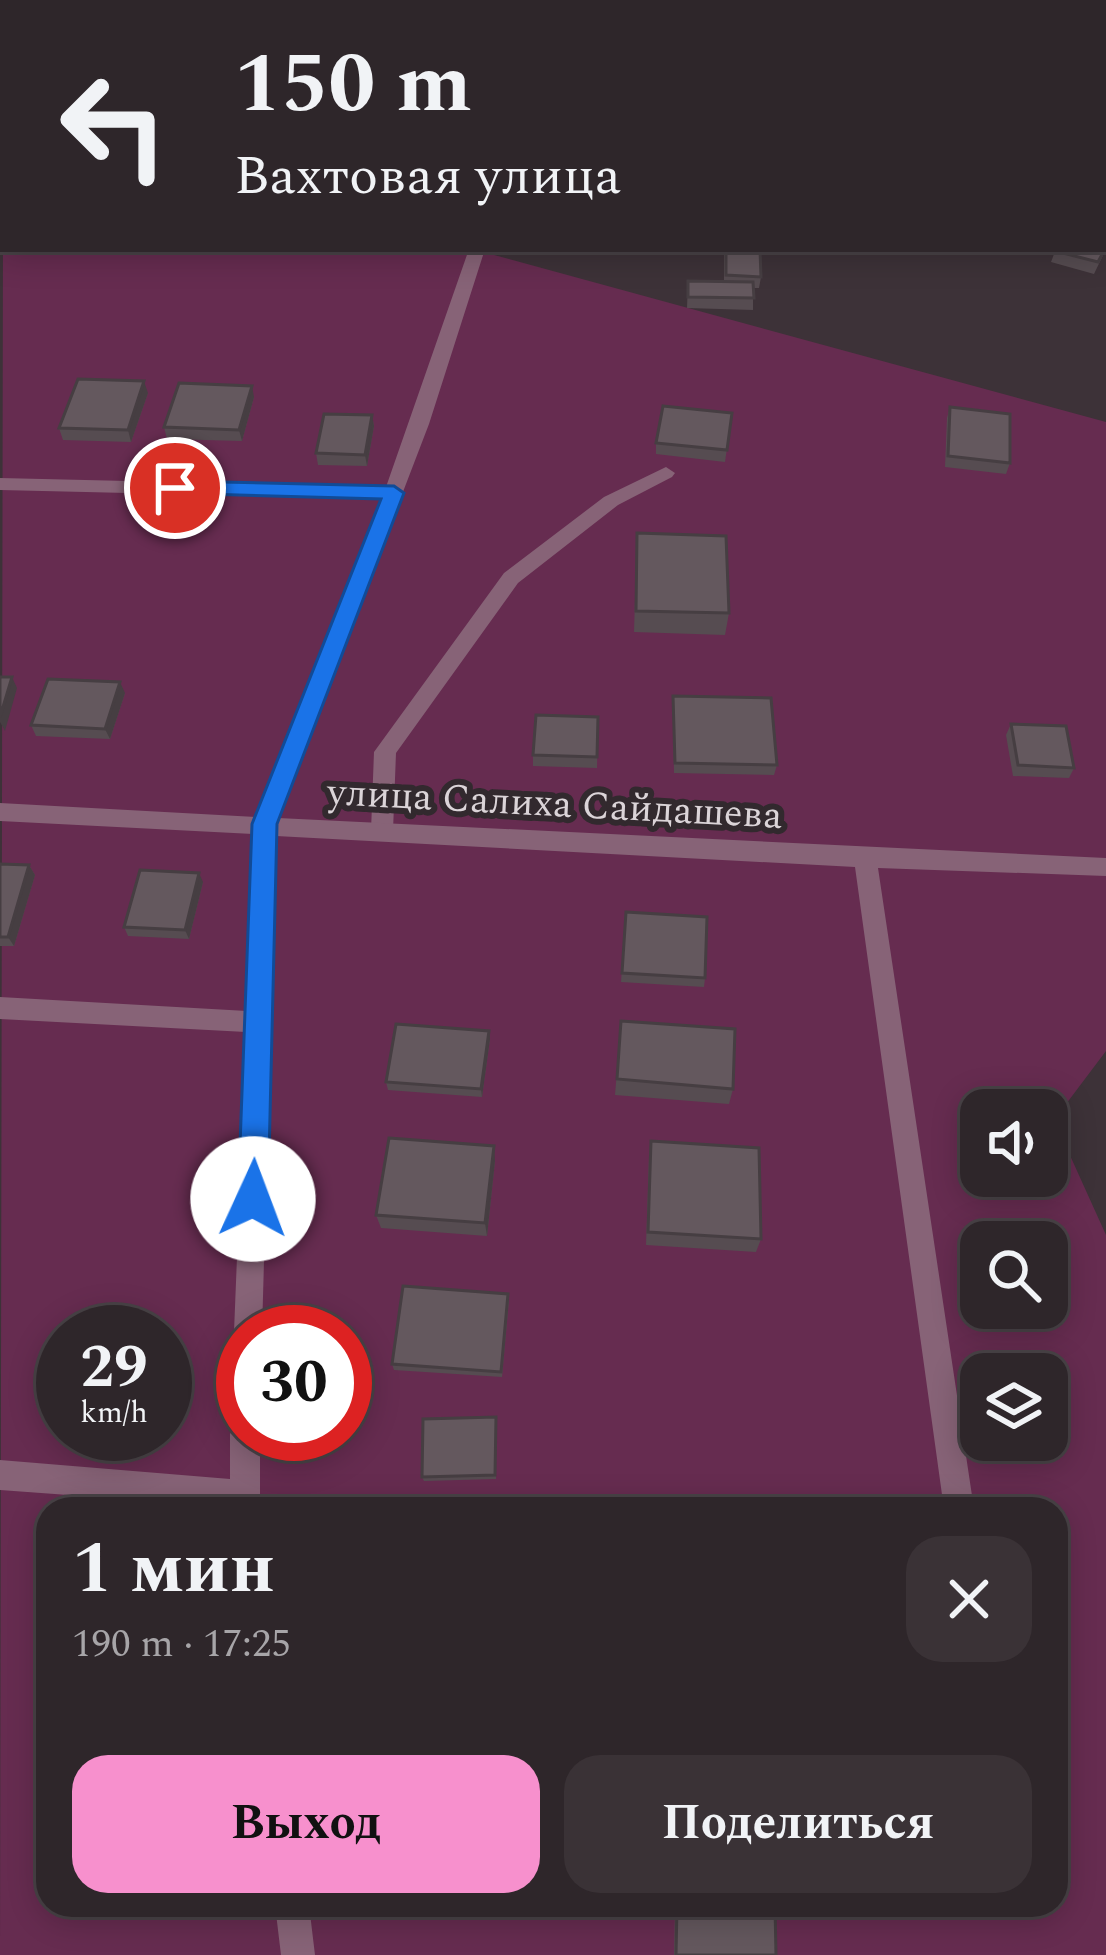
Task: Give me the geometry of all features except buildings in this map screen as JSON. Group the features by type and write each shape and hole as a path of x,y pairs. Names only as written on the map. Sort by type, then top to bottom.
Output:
{"street":[{"path":"249,1305 265,824 394,493 476,252"},
{"path":"382,831 385,752 511,578 610,501 666,473"},
{"path":"0,484 394,493"},
{"name":"улица Салиха Сайдашева","path":"0,812 865,859 1106,866"},
{"path":"865,859 957,1497"},
{"path":"0,1008 258,1022"},
{"path":"244,1497 245,1461"},
{"path":"0,1474 200,1497"},
{"path":"293,1917 298,1955"}],"shaded area":[{"path":"3,252 483,252 1106,422 1106,1051 1068,1101 1068,1089 960,1089 960,1197 1068,1197 1068,1151 1106,1235 1106,1955 0,1955"}],"route":[{"path":"175,488 394,493 265,824 253,1199"}]}
